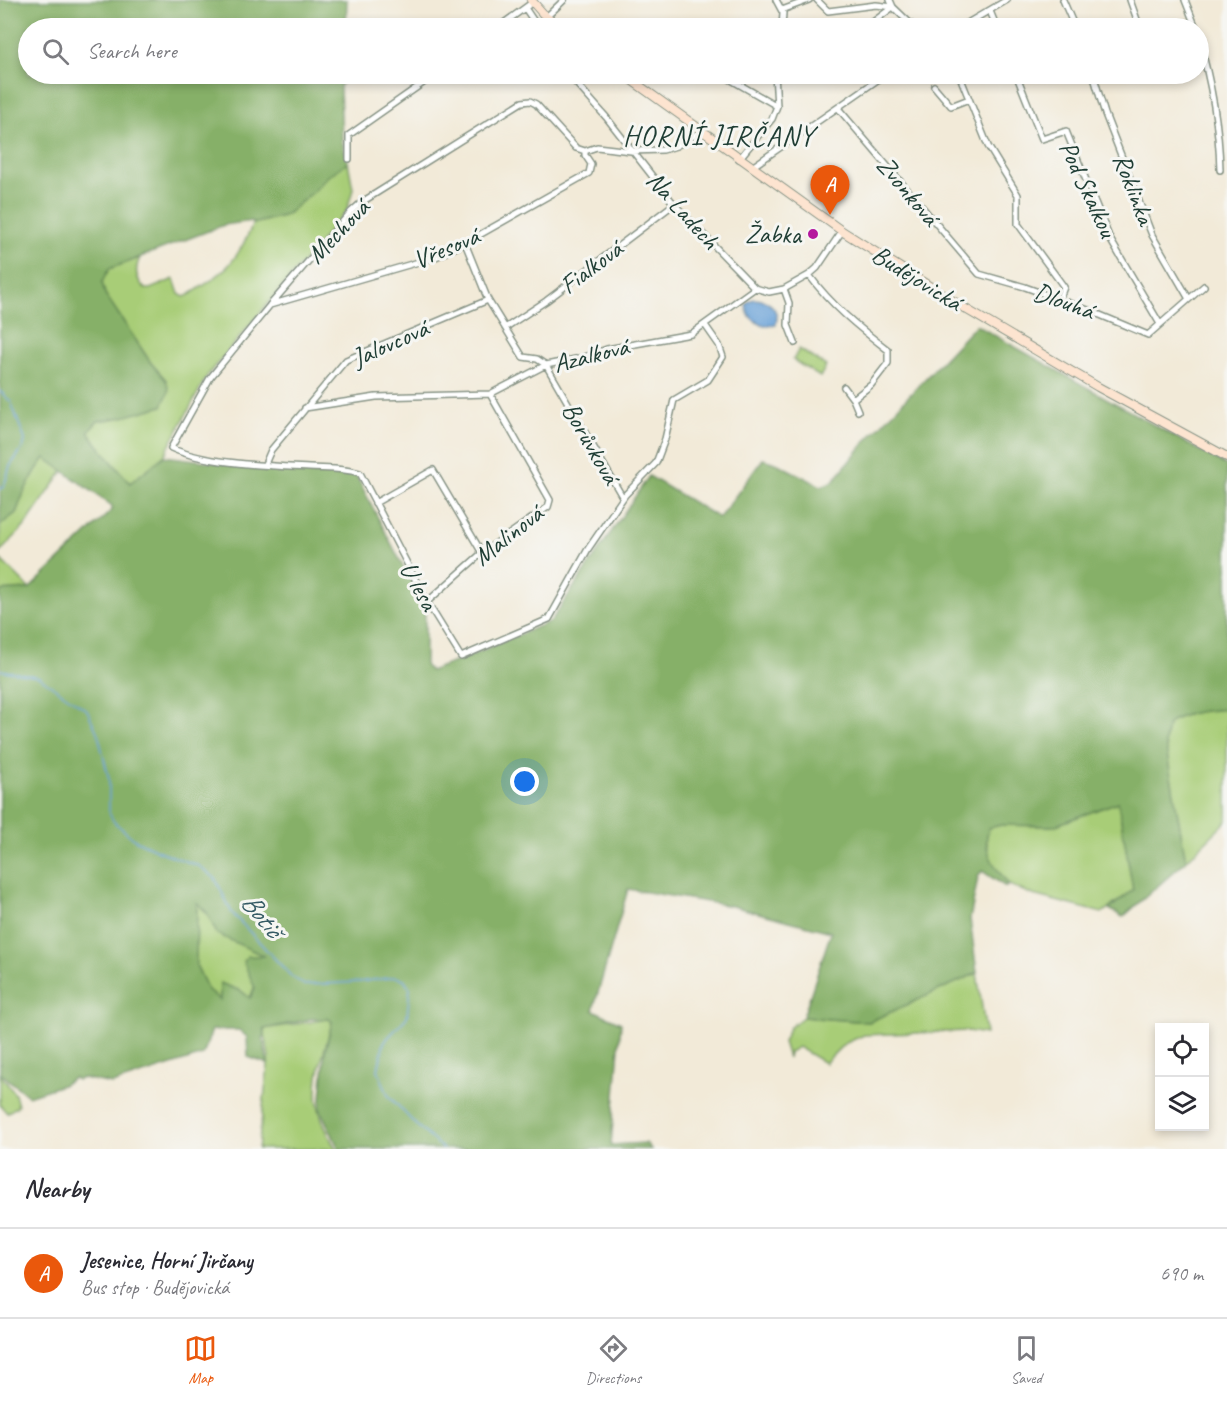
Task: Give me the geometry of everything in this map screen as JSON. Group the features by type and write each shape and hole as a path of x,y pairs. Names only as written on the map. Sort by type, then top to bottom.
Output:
{"main road":[{"path":"532,1 546,17"},
{"name":"Budějovická","path":"637,84 842,231 1046,357 1227,457"}],"street":[{"path":"546,17 564,0"},
{"path":"776,0 782,10 782,18"},
{"path":"782,10 809,0"},
{"path":"818,0 828,11 876,5 893,7"},
{"path":"890,0 893,7 905,18"},
{"path":"977,18 1007,0"},
{"path":"1063,0 1071,18"},
{"path":"1130,0 1136,18"},
{"path":"1185,0 1192,18"},
{"path":"511,18 532,1"},
{"path":"878,18 893,7"},
{"path":"525,8 532,18"},
{"path":"990,11 993,18"},
{"path":"1209,79 1220,170"},
{"path":"350,159 349,135 422,84"},
{"name":"Na Ladech","path":"577,84 606,117 674,204 755,288"},
{"path":"738,84 777,106"},
{"path":"739,159 772,119 777,106 776,84"},
{"path":"752,167 872,84"},
{"path":"963,84 988,146 1018,195 1018,224 1064,287 1059,300"},
{"name":"Pod Skalkou","path":"1020,84 1042,138 1066,131 1110,239 1160,324"},
{"name":"Roklinka","path":"1096,84 1105,114 1152,235 1189,299"},
{"path":"934,86 951,106 969,99"},
{"name":"Mechová","path":"171,448 210,378 270,305 362,202 522,102 530,101 536,104 576,148 585,151"},
{"name":"Zvonková","path":"838,108 979,273"},
{"path":"585,151 597,147 631,151 663,150 676,146 702,131"},
{"path":"1220,155 1227,148"},
{"name":"Vřesová","path":"270,305 436,257 465,243 589,173 591,164 585,151"},
{"name":"Fialková","path":"505,327 546,301 674,204"},
{"path":"755,288 769,292 784,289 809,275 817,268 842,231"},
{"path":"465,243 488,300 523,357 537,359 546,365"},
{"name":"Dlouhá","path":"979,273 1119,321 1148,335 1160,324"},
{"path":"809,275 825,297 888,350 888,363 871,385 853,399"},
{"path":"1160,324 1204,286"},
{"name":"Azalková","path":"305,408 376,398 490,394 546,365 581,358 607,349 691,334 755,288"},
{"path":"784,289 789,303 788,325 795,344"},
{"name":"Jalovcová","path":"265,464 271,450 346,360 488,300"},
{"path":"622,498 656,464 665,439 674,400 708,381 723,357 719,345 705,325"},
{"name":"Borůvková","path":"546,365 622,498"},
{"path":"843,387 853,399 858,411"},
{"name":"Malinová","path":"427,602 482,553 548,507 550,500 490,394"},
{"name":"U lesa","path":"171,448 201,458 349,469 360,472 427,602 461,657 549,619 588,549 622,498"},
{"path":"375,503 433,470 482,553"}],"green space":[{"path":"0,0 347,0 346,18 18,18 18,84 341,84 342,141 348,162 328,176 286,215 253,224 252,221 224,225 109,269 102,282 105,294 151,363 166,380 169,391 162,406 123,417 98,421 88,432 130,483 164,456 261,468 356,475 425,609 425,665 430,671 551,621 649,476 719,518 763,459 821,486 832,482 867,440 976,325 1227,466 1227,709 1181,716 1168,724 1165,743 1186,861 1123,917 1109,909 1133,890 1118,802 1053,826 1001,825 989,828 988,851 995,866 1009,885 1006,887 982,871 978,877 970,919 977,973 869,1022 803,1017 831,932 732,906 628,889 593,1010 621,1023 611,1145 646,1143 651,1149 339,1149 320,1109 325,1051 332,1022 329,1019 311,1019 264,1029 263,1038 268,1064 248,1057 247,1037 239,1030 212,1030 203,1055 112,1084 74,1078 62,1085 28,1096 0,1073 0,591 29,589 113,509 111,505 45,458 25,490 16,513 0,525","holes":["197,903 207,913 217,934 264,956 248,956 243,961 255,988 250,998 241,991 220,983 220,1000 208,990 196,965"]},
{"path":"348,162 353,189 347,210 207,376 164,456 130,483 88,432 98,421 123,417 166,380 151,363 105,294 102,282 109,269 140,258 137,274 145,289 174,279 179,294 184,297 189,295 228,266 253,224 286,215 328,176"},
{"path":"799,349 826,366 820,377 793,360"},
{"path":"45,458 64,470 24,527 0,552 0,525 16,513 25,490"},
{"path":"0,559 27,586 29,589 0,591"},
{"path":"1227,709 1227,821 1186,861 1165,743 1168,724 1181,716"},
{"path":"1118,802 1133,890 1102,913 1033,895 1009,885 990,861 986,836 989,828 1001,825 1053,826"},
{"path":"197,902 207,913 217,934 266,956 250,998 241,991 220,983 220,1000 208,990 196,965"},
{"path":"977,973 986,1034 968,1031 864,1035 844,1044 825,1063 798,1047 789,1052 788,1058 783,1042 789,1028 803,1017 869,1022"},
{"path":"329,1019 332,1022 317,1082 317,1098 323,1121 336,1149 258,1149 269,1057 264,1029"},
{"path":"0,1074 15,1094 18,1106 7,1113 0,1105"}],"water":[{"path":"754,299 759,299 772,306 776,314 776,324 761,324 749,315 746,305"}],"waterway":[{"path":"0,391 11,402 25,440 0,490"},
{"name":"Botič","path":"0,670 39,677 87,710 98,734 109,779 109,813 114,822 135,840 199,866 215,878 232,913 291,976 304,985 359,982 395,977 404,979 410,988 407,1017 384,1042 378,1070 388,1095 443,1149"}],"place":[{"name":"Jesenice, Horní Jirčany","path":"830,215"},
{"name":"Žabka","path":"813,234"}],"district":[{"name":"HORNÍ JIRČANY","path":"719,135"}]}
